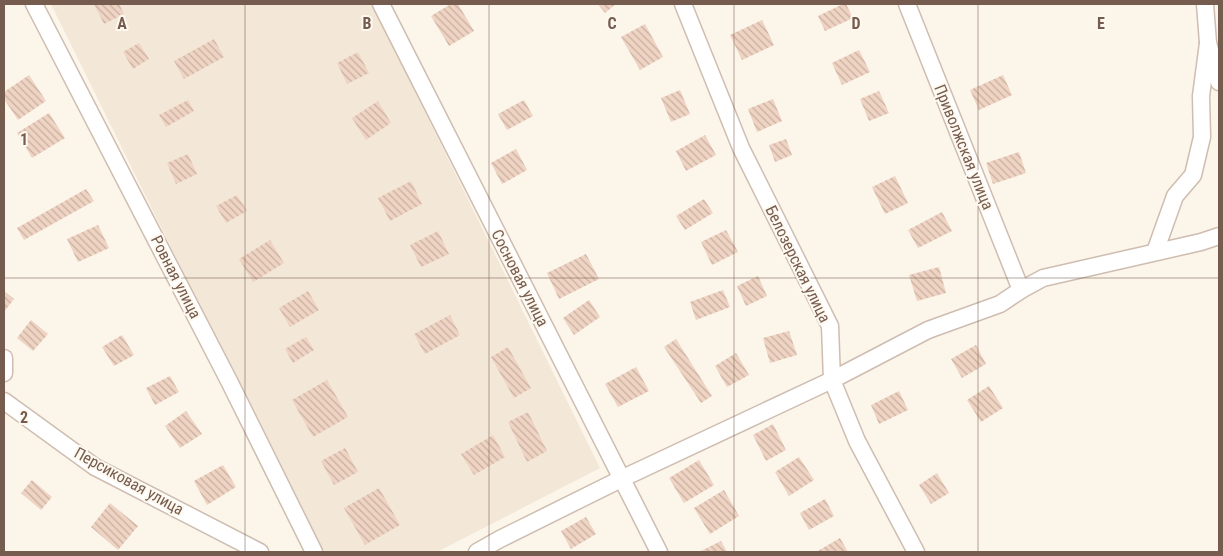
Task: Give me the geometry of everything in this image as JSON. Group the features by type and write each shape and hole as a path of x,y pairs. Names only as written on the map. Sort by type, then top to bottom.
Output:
{"street":[{"name":"Ровная улица","path":"34,4 230,380 314,552"},
{"name":"Сосновая улица","path":"382,4 659,552"},
{"name":"Белозерская улица","path":"683,4 741,148 830,326 832,380 858,441 916,552"},
{"name":"Приволжская улица","path":"908,4 1021,290"},
{"path":"1205,4 1208,43 1219,82"},
{"path":"1155,252 1174,196 1193,175 1202,137 1201,96 1208,43"},
{"path":"477,552 503,546 621,479 832,380 928,330 1000,304 1043,278 1201,242 1219,236"},
{"path":"4,358 4,373"},
{"name":"Персиковая улица","path":"4,401 95,466 260,552"}],"shaded area":[{"path":"51,4 372,4 600,468 437,552 321,552"}],"building":[{"path":"94,4 119,4 124,14 104,24"},
{"path":"451,4 458,4 474,31 449,46 431,16"},
{"path":"598,4 616,4 605,13"},
{"path":"846,4 853,18 825,31 818,16"},
{"path":"762,20 774,45 742,60 730,35"},
{"path":"645,24 663,57 640,70 621,37"},
{"path":"214,39 224,57 184,79 174,61"},
{"path":"139,43 149,59 133,69 123,52"},
{"path":"859,50 870,72 842,85 832,63"},
{"path":"358,52 369,73 347,84 337,63"},
{"path":"29,75 46,101 18,120 4,99 4,92"},
{"path":"1003,75 1012,95 979,110 970,90"},
{"path":"680,90 690,114 671,122 661,98"},
{"path":"879,91 889,113 869,121 860,99"},
{"path":"773,99 782,121 757,132 748,109"},
{"path":"188,100 194,111 166,127 159,115"},
{"path":"524,100 533,116 507,130 498,114"},
{"path":"378,101 391,123 366,140 352,118"},
{"path":"49,113 65,138 32,158 17,133"},
{"path":"705,135 716,155 686,171 676,151"},
{"path":"786,139 792,155 775,162 769,145"},
{"path":"516,149 527,170 502,184 491,163"},
{"path":"1019,152 1026,173 993,184 986,163"},
{"path":"188,154 197,174 176,184 167,163"},
{"path":"895,176 908,203 885,214 872,187"},
{"path":"411,181 422,204 390,221 378,198"},
{"path":"86,189 94,201 24,240 17,228"},
{"path":"237,195 247,211 226,223 216,206"},
{"path":"704,199 713,213 685,230 676,216"},
{"path":"942,212 952,231 918,248 908,230"},
{"path":"98,225 109,248 78,262 67,239"},
{"path":"726,230 738,252 712,265 701,242"},
{"path":"438,231 449,254 421,267 410,245"},
{"path":"270,240 284,263 253,282 239,259"},
{"path":"586,254 599,279 559,299 547,273"},
{"path":"939,267 946,293 917,301 909,275"},
{"path":"758,276 767,296 746,306 737,286"},
{"path":"723,290 730,307 696,320 690,302"},
{"path":"4,291 14,299 4,312"},
{"path":"308,291 319,310 290,327 279,308"},
{"path":"589,300 600,317 574,335 563,318"},
{"path":"450,315 460,335 425,354 414,334"},
{"path":"31,320 48,334 33,351 17,338"},
{"path":"789,331 797,355 770,363 763,338"},
{"path":"122,335 134,355 114,366 102,347"},
{"path":"306,337 314,350 293,363 285,349"},
{"path":"676,339 712,396 701,403 664,347"},
{"path":"976,345 986,364 962,378 951,359"},
{"path":"508,347 531,388 514,398 491,357"},
{"path":"736,353 749,375 727,387 715,366"},
{"path":"636,367 649,391 618,407 605,384"},
{"path":"170,376 179,392 155,405 146,388"},
{"path":"327,380 348,417 313,437 292,400"},
{"path":"989,386 1003,408 981,422 967,400"},
{"path":"899,391 908,410 879,424 871,405"},
{"path":"186,411 202,434 180,448 165,426"},
{"path":"528,412 547,451 527,462 508,422"},
{"path":"773,424 786,450 766,461 753,435"},
{"path":"493,435 505,457 474,475 461,454"},
{"path":"345,448 358,472 334,485 321,461"},
{"path":"799,457 814,480 789,496 775,472"},
{"path":"699,460 714,485 684,503 669,478"},
{"path":"223,465 236,487 207,505 194,481"},
{"path":"937,473 949,493 931,504 919,485"},
{"path":"32,480 52,497 41,510 21,493"},
{"path":"379,488 400,525 365,545 344,508"},
{"path":"724,490 739,516 710,534 694,508"},
{"path":"825,499 834,516 809,530 800,513"},
{"path":"110,503 138,526 118,550 91,527"},
{"path":"586,517 596,534 571,549 561,531"},
{"path":"840,538 848,552 816,552"},
{"path":"721,541 727,552 699,552"}]}
